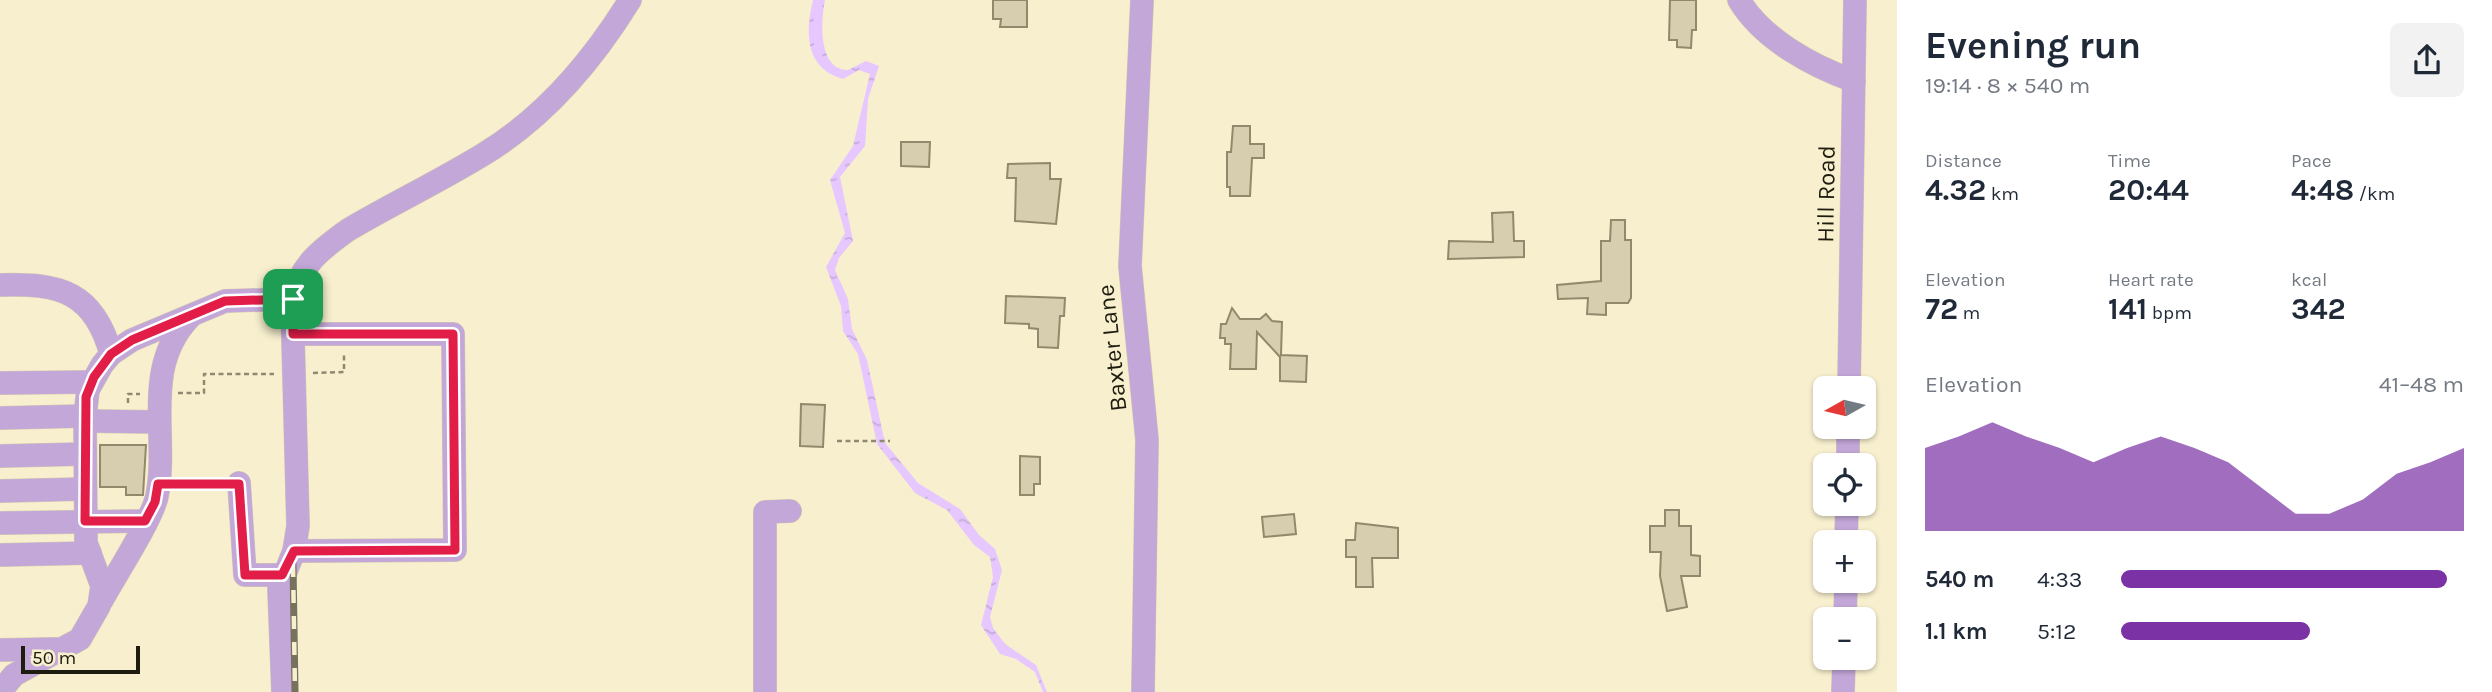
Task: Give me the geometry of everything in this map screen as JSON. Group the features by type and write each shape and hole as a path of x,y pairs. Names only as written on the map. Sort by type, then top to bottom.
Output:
{"street":[{"path":"283,692 279,589 282,575 294,551 298,526 293,299 301,270 327,244 483,154 534,117 580,70 630,0"},
{"name":"Baxter Lane","path":"1142,0 1130,266 1147,440 1143,692"},
{"path":"1739,0 1762,29 1779,41 1834,74 1854,81"},
{"name":"Hill Road","path":"1849,376 1855,0"},
{"path":"0,285 36,286 76,296 98,318 111,354"},
{"path":"99,606 102,586 90,553 85,521 85,419 92,382 111,354 132,340 191,315 225,301 293,299"},
{"path":"0,692 14,675 66,649 85,633 155,502 158,484 158,388 175,335 191,315"},
{"path":"293,334 453,334 455,550 294,551"},
{"path":"0,383 92,382"},
{"path":"0,418 158,422"},
{"path":"0,456 85,454"},
{"path":"239,484 245,575 282,575"},
{"path":"0,491 85,489"},
{"path":"765,692 765,512 790,511"},
{"path":"0,523 145,521"},
{"path":"0,555 90,553"},
{"path":"0,650 66,649"},
{"path":"1843,692 1844,670"}],"path":[{"path":"166,393 204,393 204,374 344,372 344,334"},
{"path":"128,405 128,394 140,394"},
{"path":"837,441 890,441"},
{"path":"158,484 239,484"}],"water":[{"path":"813,0 825,0 823,42 831,62 838,68 848,70 866,61 879,66 868,99 865,146 840,177 853,241 839,258 835,270 848,299 852,329 867,360 886,444 918,483 960,509 979,535 995,549 1002,570 990,617 993,628 1005,644 1036,665 1047,692 1043,692 1035,672 1016,659 1000,654 981,625 993,577 990,557 974,545 947,510 915,493 877,444 858,354 843,331 841,306 826,267 845,233 830,180 853,146 870,74 859,70 843,79 821,67 811,48 809,37"}],"building":[{"path":"993,0 1027,0 1027,27 1000,27 1001,19 993,19"},
{"path":"1670,0 1696,0 1696,30 1692,30 1691,48 1677,47 1677,40 1669,40"},
{"path":"1233,126 1250,126 1250,144 1264,144 1264,158 1252,158 1250,196 1230,196 1230,187 1227,187 1227,152 1231,152"},
{"path":"901,142 930,142 929,167 901,166"},
{"path":"1050,163 1050,179 1061,179 1056,224 1015,221 1016,178 1007,178 1008,164"},
{"path":"1513,212 1514,241 1524,241 1524,257 1448,259 1449,241 1493,242 1492,213"},
{"path":"1611,220 1625,220 1625,240 1631,240 1631,298 1628,303 1606,303 1606,315 1587,314 1588,298 1558,299 1557,285 1601,281 1601,241 1610,241"},
{"path":"1006,296 1065,298 1064,316 1060,316 1058,348 1038,347 1038,329 1029,328 1029,324 1005,323"},
{"path":"1232,308 1240,319 1260,319 1266,314 1272,321 1282,322 1281,355 1307,356 1306,382 1280,381 1280,357 1257,332 1256,369 1230,369 1231,344 1225,344 1225,338 1220,338 1221,324 1226,324"},
{"path":"801,404 825,405 823,447 800,446"},
{"path":"100,445 146,445 143,495 126,495 126,487 100,487"},
{"path":"1020,456 1040,457 1040,484 1034,484 1034,495 1020,495"},
{"path":"1665,510 1679,510 1679,526 1691,526 1691,555 1700,556 1700,576 1681,576 1687,607 1667,611 1660,576 1661,552 1650,552 1650,526 1665,526"},
{"path":"1294,514 1296,534 1264,537 1262,517"},
{"path":"1356,523 1398,528 1398,558 1372,558 1373,587 1356,587 1356,557 1346,557 1346,540 1355,540"}],"railway":[{"path":"293,564 295,692"}],"route":[{"path":"293,299 293,334 453,334 455,550 294,551 282,575 245,575 239,484 158,484 155,502 145,521 85,521 86,397 94,377 111,354 132,340 225,301 293,299"}]}
